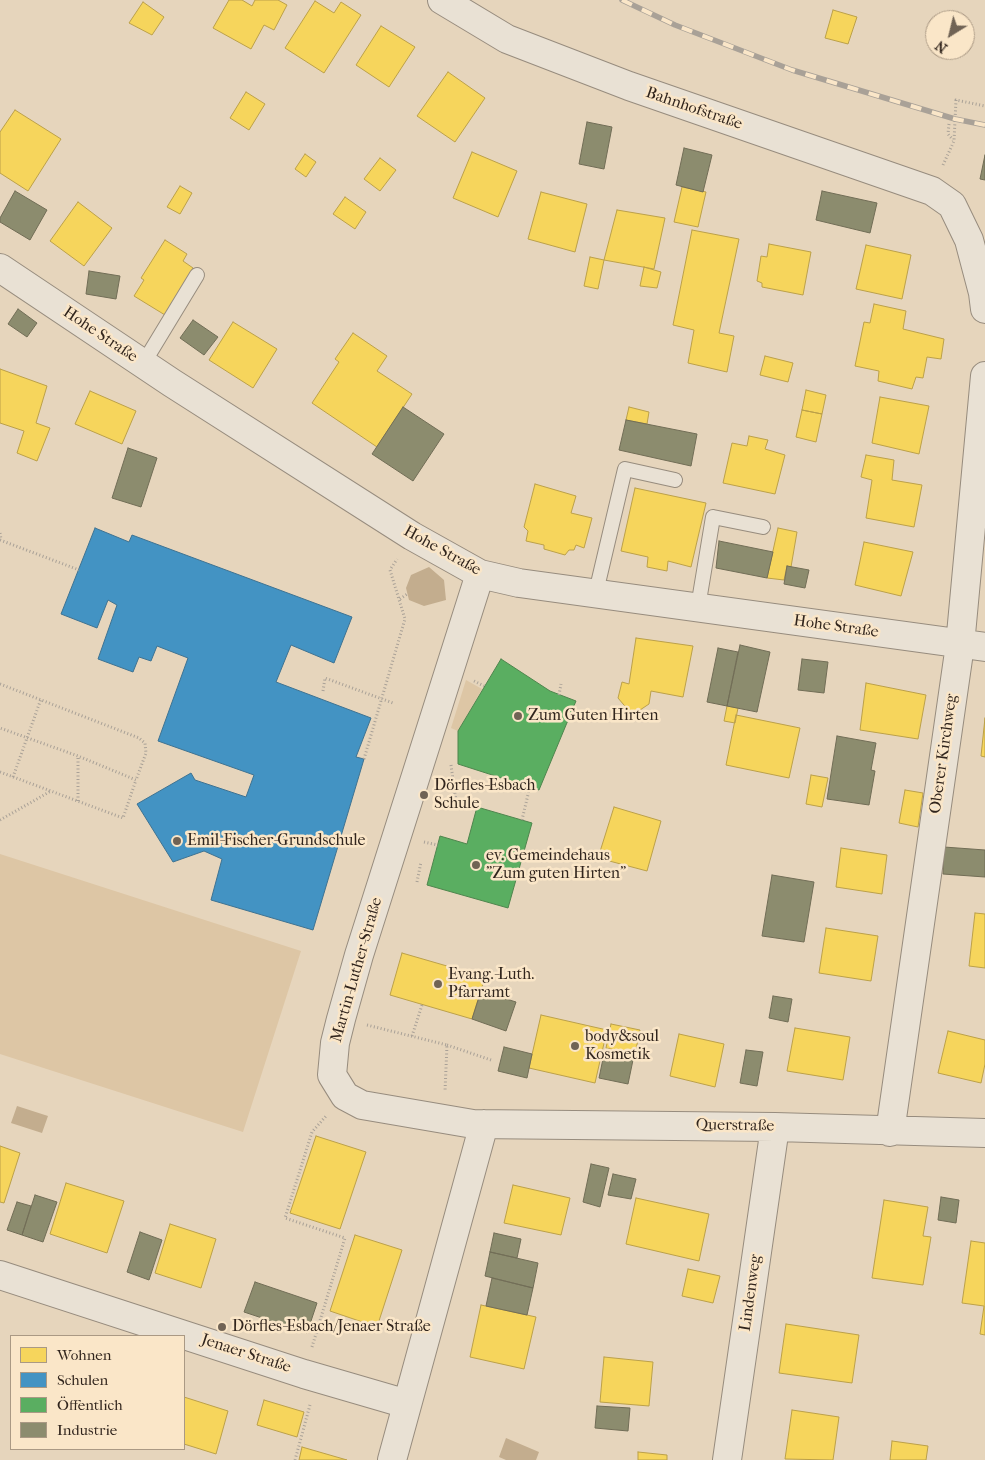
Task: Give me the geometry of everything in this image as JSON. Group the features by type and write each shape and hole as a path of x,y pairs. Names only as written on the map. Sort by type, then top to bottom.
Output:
{"street":[{"name":"Bahnhofstraße","path":"442,0 507,38 559,59 942,198"},
{"path":"942,198 969,240 983,293 985,309"},
{"name":"Hohe Straße","path":"0,268 143,364 412,536 480,574 519,583 596,592 973,646"},
{"name":"Oberer Kirchweg","path":"890,1132 973,646 985,376"},
{"name":"Martin-Luther-Straße","path":"345,1096 332,1076 335,1043 341,1019 480,574"},
{"path":"345,1096 362,1105 444,1120 484,1124 392,1460"},
{"name":"Querstraße","path":"484,1124 775,1127 890,1132 985,1133"},
{"name":"Lindenweg","path":"727,1460 775,1127"},
{"name":"Jenaer Straße","path":"0,1275 185,1335"},
{"name":"Jenaer Straße","path":"185,1335 311,1376 407,1404"}],"lane":[{"path":"143,364 197,275"},
{"path":"596,592 625,469 675,480"},
{"path":"698,607 713,518 763,527"}],"path":[{"path":"942,198 954,141 956,100 985,106"},
{"path":"949,124 948,134 954,141"},
{"path":"0,534 1,540 79,570"},
{"path":"364,759 406,619 390,570 412,536"},
{"path":"400,599 407,594"},
{"path":"323,691 325,678 393,703"},
{"path":"475,682 484,686"},
{"path":"0,684 139,738 145,743 146,753 123,818 0,772"},
{"path":"559,695 561,684"},
{"path":"13,777 41,699"},
{"path":"0,728 78,756 136,780"},
{"path":"78,756 78,801"},
{"path":"522,820 530,786"},
{"path":"0,820 51,791"},
{"path":"521,806 526,806"},
{"path":"423,842 438,845"},
{"path":"412,1036 422,1005"},
{"path":"341,1019 447,1045 491,1060"},
{"path":"444,1120 447,1045"},
{"path":"295,1460 311,1376 346,1238 285,1218 312,1132 345,1096"}],"shaded area":[{"path":"429,567 444,580 446,600 424,606 409,600 406,588 411,575"},
{"path":"466,680 482,689 458,731 451,728"},
{"path":"0,854 301,951 243,1132 0,1054"},
{"path":"17,1106 48,1116 42,1133 11,1123"},
{"path":"506,1438 539,1452 536,1460 506,1460 499,1457"}],"building: Wohnen":[{"path":"229,0 242,0 252,6 255,0 278,0 287,5 274,30 264,25 251,49 213,28"},
{"path":"315,1 334,13 341,2 361,15 324,73 285,48"},
{"path":"143,2 164,17 152,35 129,23"},
{"path":"833,10 857,17 848,44 825,38"},
{"path":"381,26 415,47 389,87 356,65"},
{"path":"448,72 485,98 455,142 417,116"},
{"path":"246,92 265,104 249,130 230,118"},
{"path":"15,110 61,139 28,191 0,173 0,132"},
{"path":"472,152 517,171 498,217 453,198"},
{"path":"305,154 316,162 306,177 295,169"},
{"path":"380,158 396,170 380,191 364,179"},
{"path":"180,186 192,193 180,214 167,207"},
{"path":"682,187 706,192 698,227 674,222"},
{"path":"541,192 587,204 575,252 528,239"},
{"path":"345,197 366,212 355,229 333,214"},
{"path":"78,202 112,228 84,266 50,241"},
{"path":"617,210 665,218 654,269 604,260"},
{"path":"692,230 739,239 719,333 734,336 727,372 688,363 694,330 673,325"},
{"path":"165,240 187,254 183,261 193,268 165,315 134,296 144,280 141,278"},
{"path":"769,244 811,252 803,295 762,287 762,283 757,281 761,256 767,257"},
{"path":"866,245 911,255 902,299 856,289"},
{"path":"590,257 604,260 598,289 584,286"},
{"path":"644,267 661,272 657,288 640,286"},
{"path":"874,304 906,311 903,329 944,339 941,359 927,357 923,378 916,377 912,389 878,381 879,371 855,366 864,322 870,323"},
{"path":"233,322 277,349 253,388 209,360"},
{"path":"353,333 387,356 377,371 412,394 377,447 312,403 339,362 335,359"},
{"path":"765,356 793,363 788,382 760,375"},
{"path":"0,369 47,386 36,423 50,428 37,461 17,453 24,431 0,423"},
{"path":"806,390 826,395 822,414 802,410"},
{"path":"90,391 136,411 122,444 75,424"},
{"path":"880,397 929,406 919,454 872,443"},
{"path":"629,407 649,412 647,424 626,420"},
{"path":"802,410 822,414 816,442 796,437"},
{"path":"749,436 768,440 765,449 785,455 775,494 723,483 732,443 747,446"},
{"path":"866,455 894,460 892,480 922,485 914,527 866,518 872,480 861,477"},
{"path":"535,484 576,496 571,513 592,518 584,548 576,545 574,550 569,550 565,555 544,549 544,545 526,541 528,531 524,527"},
{"path":"635,488 706,503 691,567 668,561 667,571 647,567 648,557 621,551"},
{"path":"778,528 797,532 791,567 787,566 784,580 767,578"},
{"path":"864,542 913,552 901,596 855,585"},
{"path":"636,638 693,646 683,697 651,691 649,704 637,712 629,711 618,698 622,682 629,684"},
{"path":"866,683 926,695 918,739 860,730"},
{"path":"727,706 738,708 735,723 724,721"},
{"path":"736,715 800,728 789,778 726,765"},
{"path":"985,718 985,757 981,756"},
{"path":"811,775 828,778 822,807 806,804"},
{"path":"905,790 923,793 918,827 899,823"},
{"path":"614,807 661,821 647,871 598,858"},
{"path":"841,848 887,855 882,894 836,887"},
{"path":"975,913 985,914 985,968 969,966"},
{"path":"826,928 878,936 871,981 819,973"},
{"name":"Evang.-Luth. Pfarramt","path":"402,953 485,977 472,1019 390,995"},
{"path":"541,1015 607,1030 595,1083 529,1068"},
{"path":"611,1024 640,1030 635,1054 606,1048"},
{"path":"795,1028 850,1037 843,1080 787,1071"},
{"path":"948,1031 985,1040 985,1064 981,1083 938,1073"},
{"path":"679,1034 724,1044 715,1087 670,1076"},
{"path":"316,1136 366,1152 340,1229 290,1213"},
{"path":"0,1146 20,1153 4,1203 0,1202"},
{"path":"66,1183 124,1201 107,1253 50,1234"},
{"path":"513,1185 570,1198 561,1235 504,1223"},
{"path":"636,1198 709,1214 699,1261 626,1244"},
{"path":"884,1200 928,1207 923,1236 931,1237 923,1285 872,1278"},
{"path":"170,1224 216,1239 201,1288 155,1273"},
{"path":"355,1235 402,1250 377,1327 330,1311"},
{"path":"971,1241 985,1243 985,1335 980,1334 984,1306 962,1303"},
{"path":"688,1269 720,1276 713,1303 682,1296"},
{"path":"481,1305 536,1317 524,1369 470,1357"},
{"path":"786,1324 859,1335 852,1383 779,1373"},
{"path":"604,1357 653,1362 649,1406 600,1402"},
{"path":"185,1397 228,1411 216,1454 185,1444"},
{"path":"264,1400 304,1412 297,1437 257,1425"},
{"path":"792,1410 839,1417 833,1460 785,1459"},
{"path":"892,1441 928,1446 926,1460 890,1460"},
{"path":"302,1447 347,1460 299,1460"},
{"path":"638,1452 667,1455 667,1460 638,1460"}],"building: Schulen":[{"path":"95,528 129,542 132,535 352,617 334,663 291,645 276,682 371,718 356,757 364,759 313,930 211,900 222,859 204,851 173,862 137,804 191,773 195,780 246,797 254,775 158,741 188,658 157,646 151,661 139,657 133,672 98,659 117,605 108,600 97,628 61,614"}],"building: Öffentlich":[{"name":"Zum Guten Hirten","path":"501,659 550,691 576,701 539,790 458,764 458,731"},
{"name":"ev. Gemeindehaus \"Zum guten Hirten\"","path":"477,807 532,823 508,908 427,885 440,836 467,844"}],"building: Industrie":[{"path":"587,122 612,127 604,169 579,164"},
{"path":"684,148 712,155 703,192 676,185"},
{"path":"985,155 985,180 980,179"},
{"path":"15,191 47,210 30,240 0,222 0,218"},
{"path":"822,191 877,203 870,233 816,220"},
{"path":"89,271 120,276 116,299 86,294"},
{"path":"18,309 37,323 27,337 8,324"},
{"path":"193,320 218,337 204,355 180,338"},
{"path":"403,407 444,434 413,481 372,454"},
{"path":"626,420 697,434 691,466 619,450"},
{"path":"128,448 157,458 141,507 112,498"},
{"path":"719,541 773,552 767,578 716,568"},
{"path":"787,566 809,570 805,588 784,584"},
{"path":"740,645 770,652 757,712 727,706"},
{"path":"718,648 738,652 727,706 707,702"},
{"path":"802,659 828,662 824,693 798,690"},
{"path":"837,736 876,743 871,770 875,771 869,805 827,799"},
{"path":"944,847 985,850 985,877 943,874"},
{"path":"772,875 814,882 804,942 762,936"},
{"path":"481,991 516,1002 506,1031 472,1019"},
{"path":"773,996 792,999 788,1022 769,1018"},
{"path":"504,1047 532,1054 527,1078 498,1071"},
{"path":"746,1050 763,1052 757,1086 740,1083"},
{"path":"604,1054 633,1060 628,1084 599,1078"},
{"path":"591,1164 609,1168 600,1207 583,1202"},
{"path":"613,1174 636,1179 631,1199 608,1195"},
{"path":"35,1195 57,1202 43,1242 22,1235"},
{"path":"941,1197 959,1200 956,1223 938,1220"},
{"path":"17,1202 31,1206 22,1235 7,1230"},
{"path":"140,1232 162,1240 149,1280 127,1272"},
{"path":"494,1233 521,1239 517,1258 490,1252"},
{"path":"490,1252 538,1263 533,1288 485,1276"},
{"path":"492,1278 533,1288 527,1315 486,1306"},
{"path":"255,1282 317,1303 307,1333 244,1312"},
{"path":"597,1406 630,1408 628,1431 595,1428"}],"railway":[{"path":"622,0 675,25 792,70 955,119 985,125"}],"place":[{"name":"Zum Guten Hirten","path":"518,716"},
{"name":"Dörfles-Esbach Schule","path":"424,795"},
{"name":"Emil-Fischer-Grundschule","path":"177,841"},
{"name":"ev. Gemeindehaus \"Zum guten Hirten\"","path":"476,865"},
{"name":"Evang.-Luth. Pfarramt","path":"438,984"},
{"name":"body&soul Kosmetik","path":"575,1046"},
{"name":"Dörfles-Esbach/Jenaer Straße","path":"222,1327"}]}
